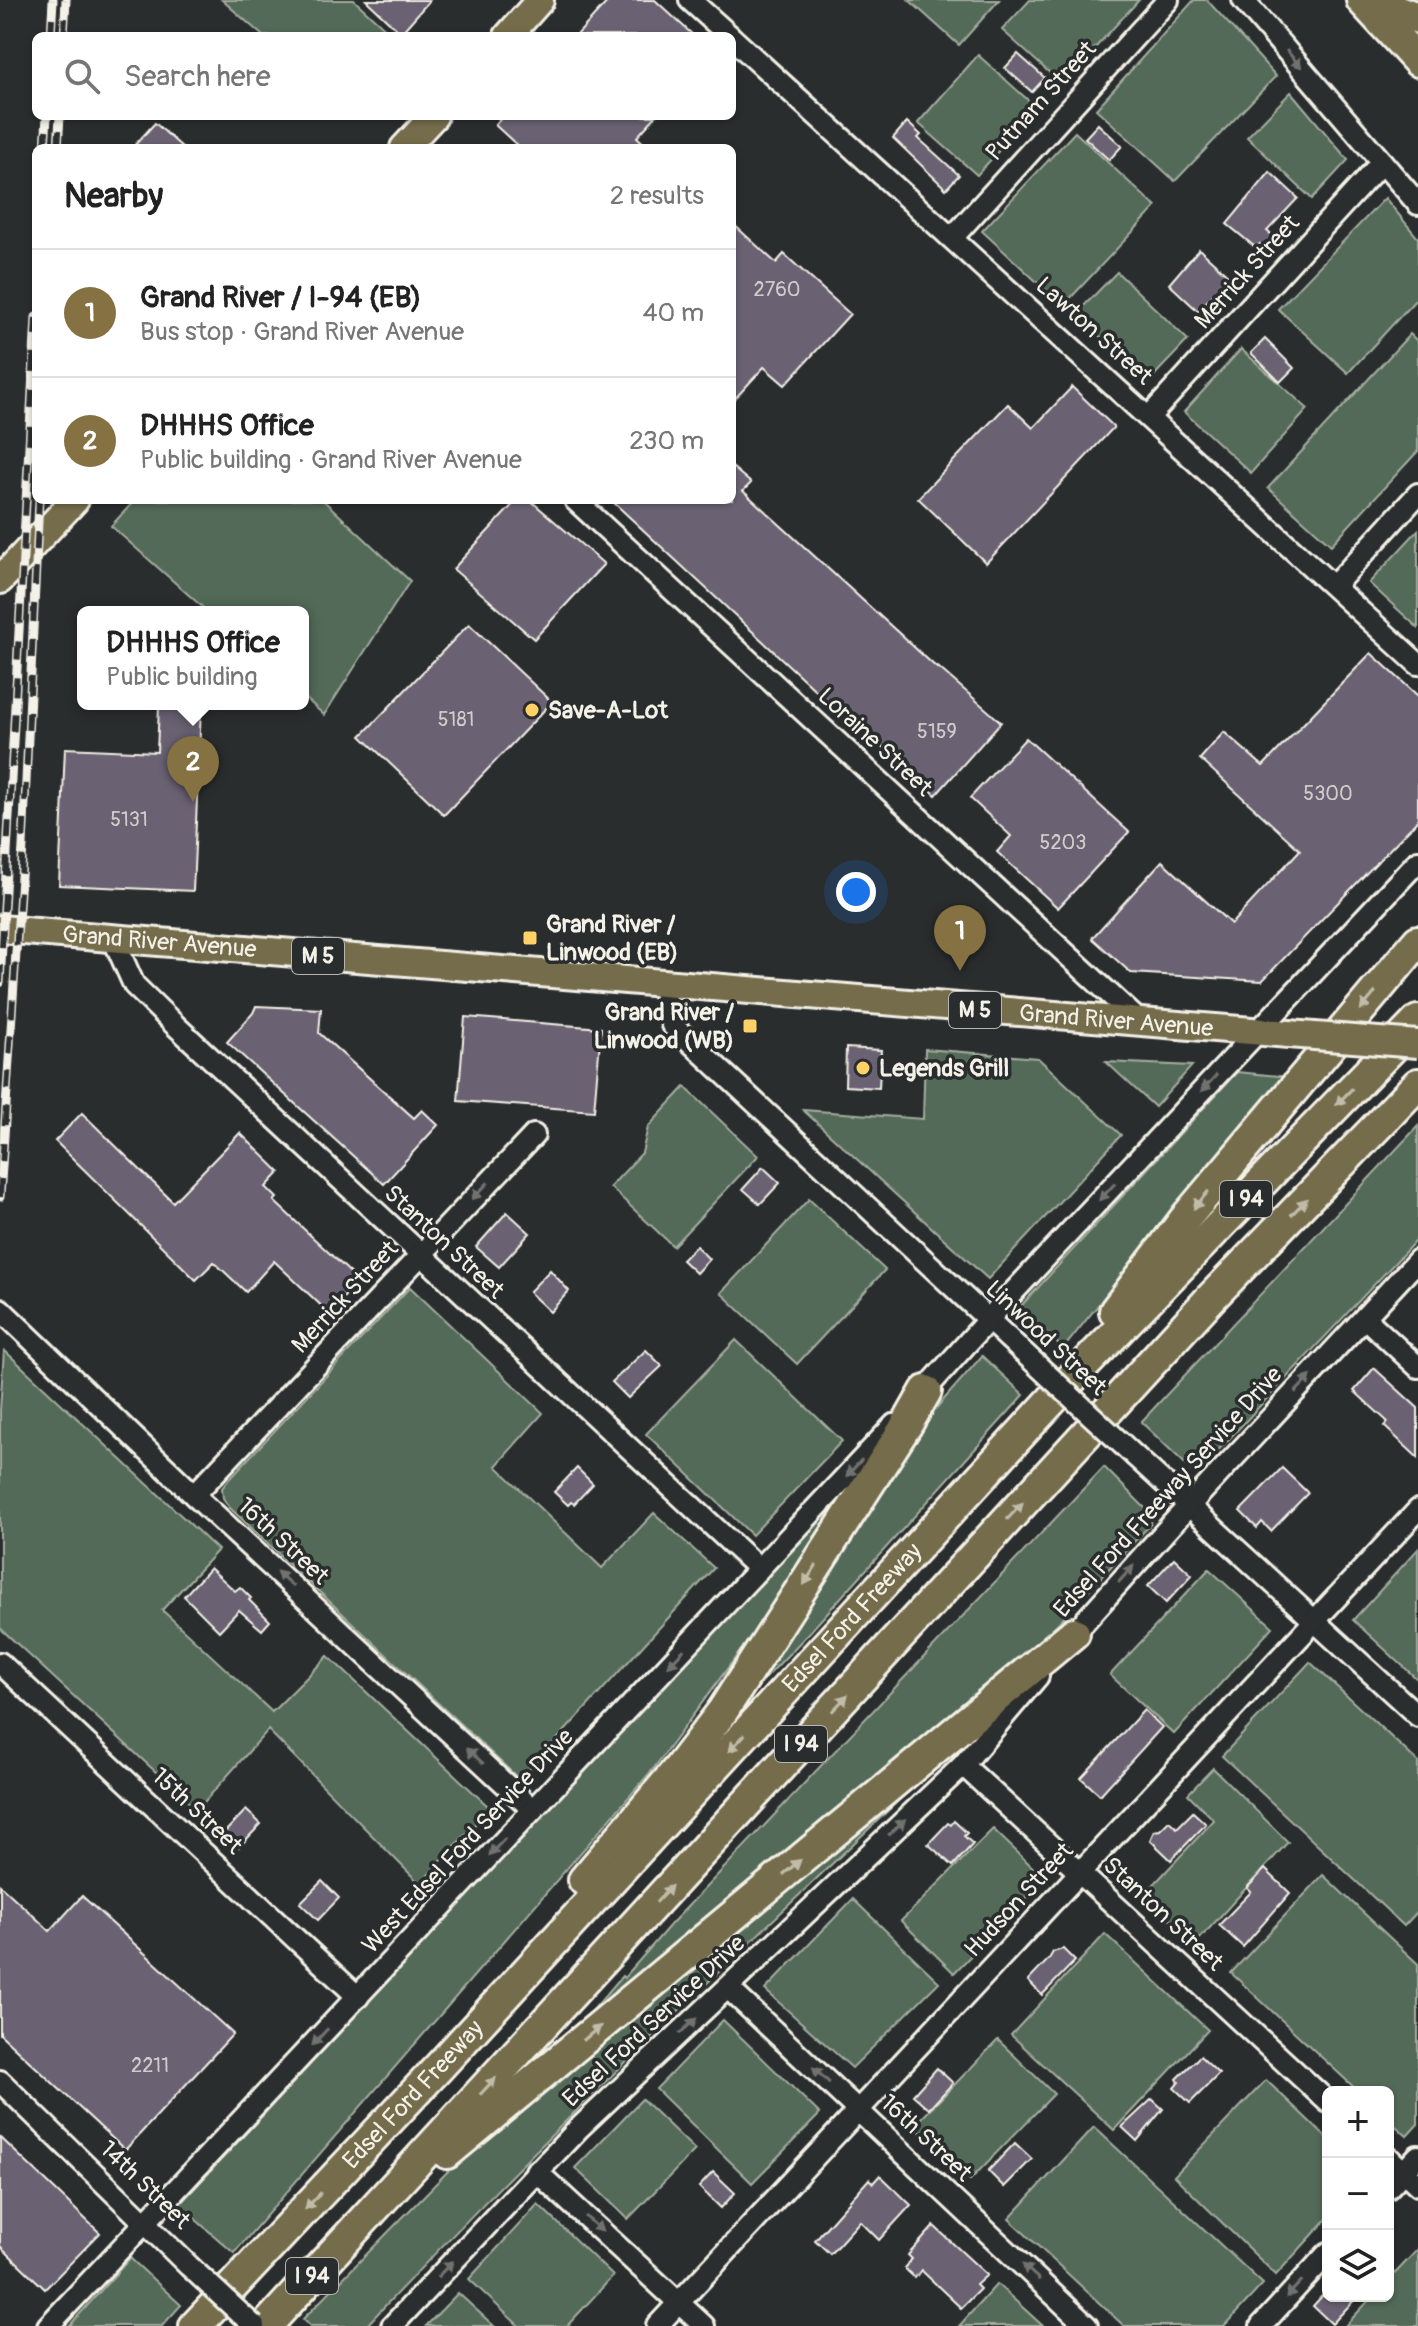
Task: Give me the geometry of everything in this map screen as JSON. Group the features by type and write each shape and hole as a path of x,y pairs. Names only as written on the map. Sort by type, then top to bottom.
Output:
{"highway":[{"path":"1362,0 1410,54 1418,73"},
{"path":"1368,0 1418,18"},
{"path":"1074,1376 1122,1300 1188,1215 1418,941"},
{"name":"Edsel Ford Freeway","path":"195,2326 438,2068 1074,1376 1418,1021"},
{"name":"Edsel Ford Freeway","path":"266,2326 1210,1299 1418,1084"},
{"path":"438,2068 482,1989 600,1862 722,1712 926,1391"},
{"path":"359,2226 1074,1633"}],"main road":[{"path":"512,32 540,0"},
{"path":"408,144 430,120"},
{"path":"0,580 71,504"},
{"name":"Grand River Avenue","path":"0,929 1055,1017 1418,1044"}],"street":[{"name":"Lawton Street","path":"690,0 725,32"},
{"name":"Putnam Street","path":"953,237 1168,0"},
{"path":"1243,0 1418,204"},
{"name":"Lawton Street","path":"736,42 1418,664"},
{"name":"Merrick Street","path":"1149,417 1382,162"},
{"path":"1334,586 1418,494"},
{"name":"Loraine Street","path":"579,504 1139,1021"},
{"path":"926,1391 1418,861"},
{"name":"Stanton Street","path":"113,938 134,985 759,1569"},
{"name":"Linwood Street","path":"662,983 672,1025 1418,1716"},
{"name":"Merrick Street","path":"194,1495 534,1135"},
{"name":"Edsel Ford Freeway Service Drive","path":"963,1765 1074,1633 1418,1260"},
{"name":"16th Street","path":"0,1309 194,1495 532,1809"},
{"path":"1365,1318 1418,1367"},
{"name":"West Edsel Ford Service Drive","path":"48,2326 926,1391"},
{"name":"Hudson Street","path":"657,2326 1418,1510"},
{"name":"15th Street","path":"0,1663 358,1997"},
{"name":"Stanton Street","path":"963,1765 1322,2096"},
{"name":"Edsel Ford Service Drive","path":"392,2326 579,2128 963,1765"},
{"name":"16th Street","path":"728,1988 1087,2326"},
{"name":"14th Street","path":"0,2081 254,2326"},
{"path":"1403,2171 1418,2156"},
{"path":"536,2171 704,2326"},
{"path":"1261,2326 1322,2260"}],"green space":[{"path":"222,0 354,0 389,32 258,32"},
{"path":"909,0 999,0 959,45"},
{"path":"1030,0 1139,0 1062,84 1002,30"},
{"path":"1194,0 1207,0 1276,76 1175,181 1096,109"},
{"path":"978,55 1037,108 977,175 918,123"},
{"path":"1291,92 1348,160 1312,199 1247,137"},
{"path":"1075,132 1156,207 1063,306 982,231"},
{"path":"1385,198 1418,238 1418,297 1348,373 1278,309"},
{"path":"1117,272 1188,340 1148,382 1076,314"},
{"path":"1410,334 1418,342 1418,451 1331,545 1268,488"},
{"path":"1241,349 1308,409 1251,473 1184,412"},
{"path":"131,504 327,504 410,581 324,715 309,701 309,606 201,606 111,526"},
{"path":"1418,530 1418,628 1369,583"},
{"path":"925,1049 1038,1058 1121,1135 988,1279 803,1110 923,1119"},
{"path":"1106,1062 1192,1066 1155,1107"},
{"path":"1237,1072 1289,1077 1142,1250 1063,1349 1020,1307"},
{"path":"685,1087 758,1156 673,1246 610,1187 642,1153 648,1127"},
{"path":"1418,1126 1418,1238 1196,1474 1141,1422"},
{"path":"809,1199 885,1270 797,1364 721,1293"},
{"path":"410,1287 543,1413 496,1466 602,1568 654,1513 714,1568 520,1780 230,1508 223,1498 222,1488 230,1478"},
{"path":"736,1340 842,1441 752,1535 646,1434"},
{"path":"4,1350 218,1550 162,1610 272,1712 328,1656 490,1808 420,1884 268,1730 197,1810 0,1628 0,1410"},
{"path":"982,1356 1024,1395 808,1634 716,1730 909,1439"},
{"path":"1104,1467 1153,1516 1150,1525 1058,1623 1008,1669 576,2030 622,1976 624,1978 671,1924"},
{"path":"842,1494 845,1497 775,1604 654,1768 234,2253 179,2205"},
{"path":"1418,1549 1418,1680 1353,1620"},
{"path":"1209,1569 1273,1627 1174,1734 1110,1675"},
{"path":"1310,1662 1418,1762 1418,1911 1404,1926 1222,1756"},
{"path":"934,1767 575,2112 366,2326 310,2326 303,2319 456,2163"},
{"path":"1213,1768 1288,1842 1196,1943 1144,1895 1214,1820 1188,1794"},
{"path":"993,1829 1045,1879 954,1973 901,1921"},
{"path":"1323,1875 1418,1964 1418,2124 1407,2136 1394,2124 1394,2086 1353,2086 1231,1973"},
{"path":"853,1899 939,1982 852,2068 765,1990"},
{"path":"1105,1934 1208,2030 1114,2130 1011,2035"},
{"path":"723,2020 820,2114 752,2183 656,2089"},
{"path":"998,2040 1054,2094 970,2180 914,2126"},
{"path":"1266,2080 1322,2133 1322,2225 1276,2275 1174,2176"},
{"path":"642,2099 695,2150 628,2219 575,2168"},
{"path":"1094,2127 1263,2284 1224,2326 1124,2326 1009,2219"},
{"path":"538,2204 613,2276 567,2326 519,2326 469,2279"},
{"path":"1418,2249 1418,2326 1345,2326 1367,2302 1394,2302 1394,2275"},
{"path":"130,2258 181,2305 162,2326 69,2326"},
{"path":"997,2284 1043,2326 959,2326"},
{"path":"458,2293 494,2326 426,2326"}],"building":[{"path":"366,0 430,0 400,32"},
{"path":"609,0 655,0 690,32 580,32"},
{"path":"1018,54 1045,78 1032,92 1005,68"},
{"path":"499,120 652,120 637,137 645,144 516,144 495,125"},
{"path":"907,122 921,135 918,138 959,175 946,189 893,138"},
{"path":"155,123 179,144 136,144"},
{"path":"1098,124 1122,146 1109,160 1085,138"},
{"path":"1270,172 1298,198 1267,231 1275,237 1265,249 1260,244 1255,247 1227,224"},
{"path":"736,227 776,263 784,254 850,314 785,385 764,367 736,398"},
{"path":"1199,249 1230,277 1198,311 1169,284"},
{"path":"1265,339 1294,368 1280,382 1251,353"},
{"path":"1072,387 1114,427 986,563 918,498 1008,404 1033,428"},
{"path":"736,470 751,483 743,491 937,668 1001,722 936,795 858,725 855,727 615,504 736,504"},
{"path":"513,504 535,504 604,564 534,639 453,569"},
{"path":"469,624 552,702 444,815 361,736"},
{"path":"1371,653 1418,696 1418,820 1262,981 1131,973 1092,938 1162,861 1231,924 1300,850 1200,759 1224,732 1263,766"},
{"path":"159,710 201,710 193,891 59,885 65,748 157,752"},
{"path":"1026,738 1129,832 1058,908 997,852 1011,836 970,798"},
{"path":"256,1006 321,1009 319,1033 414,1118 422,1110 438,1125 384,1184 227,1042"},
{"path":"465,1017 601,1028 594,1111 458,1101"},
{"name":"Legends Grill","path":"846,1048 881,1050 879,1088 845,1086"},
{"path":"82,1113 173,1202 240,1133 280,1172 266,1187 277,1198 274,1201 359,1281 329,1313 274,1261 246,1292 214,1262 196,1280 55,1141"},
{"path":"763,1167 780,1183 760,1204 743,1189"},
{"path":"507,1212 530,1233 499,1267 476,1247"},
{"path":"696,1246 709,1259 696,1273 682,1260"},
{"path":"550,1270 569,1291 550,1312 529,1292"},
{"path":"646,1350 662,1366 628,1398 612,1382"},
{"path":"1374,1368 1418,1408 1418,1458 1384,1426 1388,1422 1354,1391"},
{"path":"577,1468 593,1484 574,1504 571,1502 568,1505 554,1492"},
{"path":"1282,1468 1308,1493 1271,1531 1262,1522 1257,1528 1240,1511"},
{"path":"1174,1558 1192,1575 1166,1603 1148,1586"},
{"path":"210,1568 235,1591 240,1587 251,1598 249,1600 270,1621 262,1630 239,1610 219,1631 184,1596"},
{"path":"1144,1710 1162,1727 1100,1795 1081,1778"},
{"path":"246,1810 261,1824 239,1847 224,1833"},
{"path":"1193,1812 1206,1824 1171,1860 1150,1840 1154,1831 1160,1830 1169,1821 1177,1828"},
{"path":"954,1821 973,1844 953,1866 928,1844 948,1823 951,1825"},
{"path":"1265,1869 1290,1893 1243,1947 1219,1925 1251,1892 1247,1888"},
{"path":"322,1881 339,1898 318,1920 300,1903"},
{"path":"0,1885 50,1931 82,1896 233,2034 125,2150 0,2034"},
{"path":"1063,1949 1075,1961 1042,1995 1028,1981 1053,1952"},
{"path":"1200,2056 1219,2074 1190,2103 1174,2088 1179,2082 1177,2079"},
{"path":"937,2068 953,2083 929,2109 913,2095"},
{"path":"1152,2099 1163,2109 1137,2141 1122,2127"},
{"path":"0,2137 100,2233 45,2289 0,2246"},
{"path":"1015,2143 1032,2159 1004,2187 988,2171"},
{"path":"713,2172 735,2193 721,2208 699,2187"},
{"path":"880,2175 911,2205 879,2240 860,2221 830,2254 815,2240 869,2179 873,2183"},
{"path":"934,2226 987,2275 976,2285 980,2289 961,2308 921,2270 915,2278 904,2268 912,2259 908,2255"},
{"path":"1322,2296 1322,2302 1352,2302 1332,2324 1313,2306"}],"railway":[{"path":"51,32 53,0"},
{"path":"64,32 66,0"},
{"path":"45,144 47,120"},
{"path":"58,144 60,120"},
{"path":"0,983 32,391"},
{"path":"0,1197 23,846 39,504"}],"place":[{"name":"Save-A-Lot","path":"532,710"},
{"name":"DHHHS Office","path":"193,802"},
{"name":"Grand River / Linwood (EB)","path":"530,938"},
{"name":"Grand River / I-94 (EB)","path":"960,971"},
{"name":"Grand River / Linwood (WB)","path":"750,1026"},
{"name":"Legends Grill","path":"863,1068"}]}
